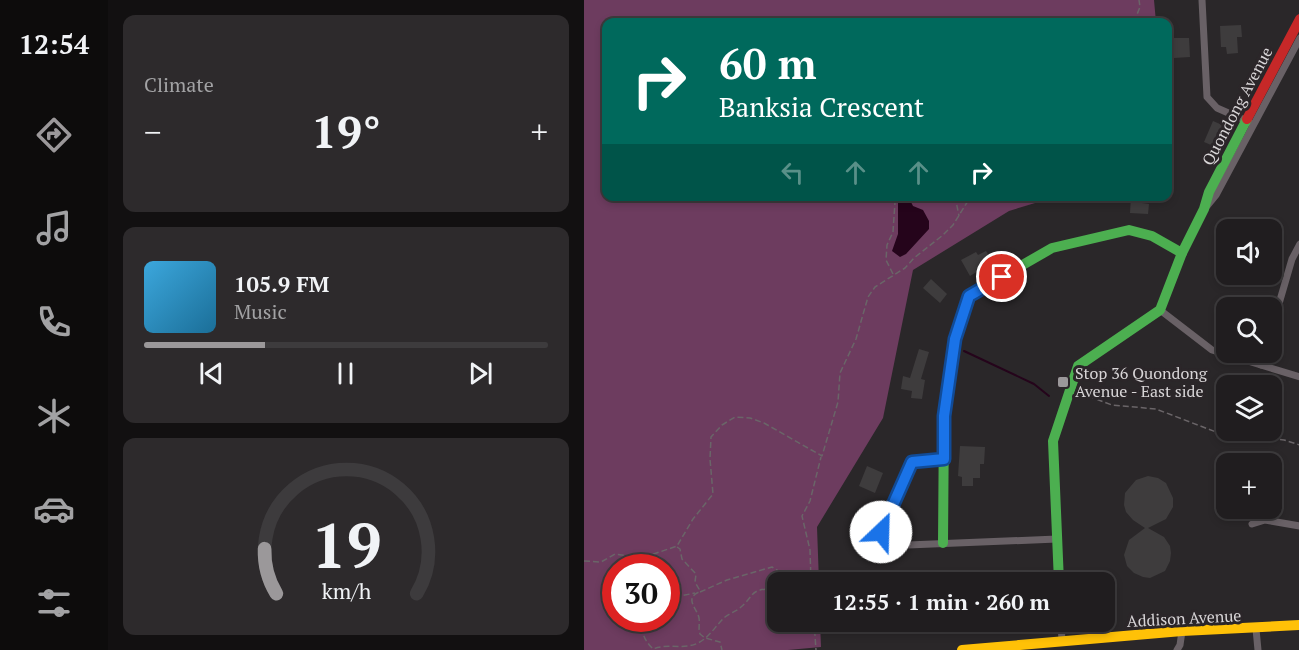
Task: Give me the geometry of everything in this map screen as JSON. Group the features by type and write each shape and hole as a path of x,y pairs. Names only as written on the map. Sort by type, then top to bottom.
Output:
{"street":[{"path":"1202,0 1207,97 1217,108 1249,122"},
{"name":"Quondong Avenue","path":"1249,122 1300,19"},
{"name":"Quondong Avenue","path":"1160,310 1182,253 1204,209 1209,192 1300,38"},
{"path":"943,543 944,416 955,339 969,296 1052,248 1129,230 1152,236 1182,253"},
{"path":"1281,297 1292,259 1300,244"},
{"path":"1059,572 1053,441 1078,366 1160,310 1212,350 1300,377"},
{"path":"944,459 912,462 881,532 908,545 1057,539"},
{"path":"1252,524 1265,520 1300,526"},
{"name":"Addison Avenue","path":"962,650 1300,625"},
{"path":"1256,629 1258,650"},
{"path":"1062,632 1062,642"},
{"path":"1177,650 1182,632"}],"path":[{"path":"1136,18 1140,8 1139,0"},
{"path":"893,275 886,260 887,244 893,232 896,201"},
{"path":"956,201 959,217"},
{"path":"811,572 810,550 802,516 810,501 838,402 840,373 856,339 868,297 875,286 905,268 953,225 968,201"},
{"path":"1070,389 1112,405 1156,409 1216,432 1284,440 1300,445"},
{"path":"654,554 677,546 693,519 713,494 711,437 722,425 735,417 750,418 822,456"},
{"path":"677,546 682,559 695,571 695,582 699,592"},
{"path":"584,561 602,561"},
{"path":"722,650 720,642 705,638 700,634 698,616 692,602 694,595 727,580 772,567 780,572"},
{"path":"643,632 646,642 653,649 661,646 681,647 696,644 726,616 742,607 750,595 761,589 767,589"},
{"path":"680,596 699,592"},
{"path":"815,632 816,650"}],"shaded area":[{"path":"584,0 1154,0 1156,18 602,18 602,201 1042,201 1009,211 913,270 883,418 817,527 819,572 767,572 767,632 820,632 821,647 788,650 584,650"},
{"path":"910,201 913,206 923,210 929,221 929,229 906,254 900,257 892,251 898,234 898,202"}],"building":[{"path":"1241,25 1242,37 1237,37 1238,53 1227,54 1226,47 1221,47 1220,26"},
{"path":"1173,38 1189,38 1190,57 1174,58"},
{"path":"1213,121 1227,127 1218,148 1204,142"},
{"path":"1131,201 1142,201 1142,203 1149,204 1148,214 1130,213"},
{"path":"986,251 993,262 970,276 961,260 976,252 978,255"},
{"path":"931,279 947,294 940,303 923,288"},
{"path":"919,349 929,352 921,379 925,380 922,399 911,398 912,391 901,389 903,376 910,378"},
{"path":"960,446 985,447 984,464 980,464 980,478 973,478 973,486 962,486 962,477 958,476"},
{"path":"867,466 883,473 875,493 859,486"},
{"path":"1148,476 1166,483 1173,498 1173,507 1166,519 1148,528 1164,537 1170,546 1171,553 1165,571 1150,578 1134,573 1127,566 1124,555 1129,540 1145,528 1126,512 1125,493 1136,480"}],"waterway":[{"path":"964,351 1034,384 1049,396"}],"traffic: fast":[{"path":"1059,572 1053,441 1078,366 1160,310 1182,253 1204,209 1209,192 1247,119"},
{"path":"943,543 944,415 955,338 969,296 1052,248 1129,230 1152,236 1182,253"}],"traffic: slow":[{"path":"962,650 1182,631 1300,625"}],"traffic: jam":[{"path":"1247,119 1300,19"}],"place":[{"name":"Stop 36 Quondong Avenue - East side","path":"1063,382"}],"route":[{"path":"881,532 912,462 944,459 944,416 955,339 969,296 1002,277"}]}
